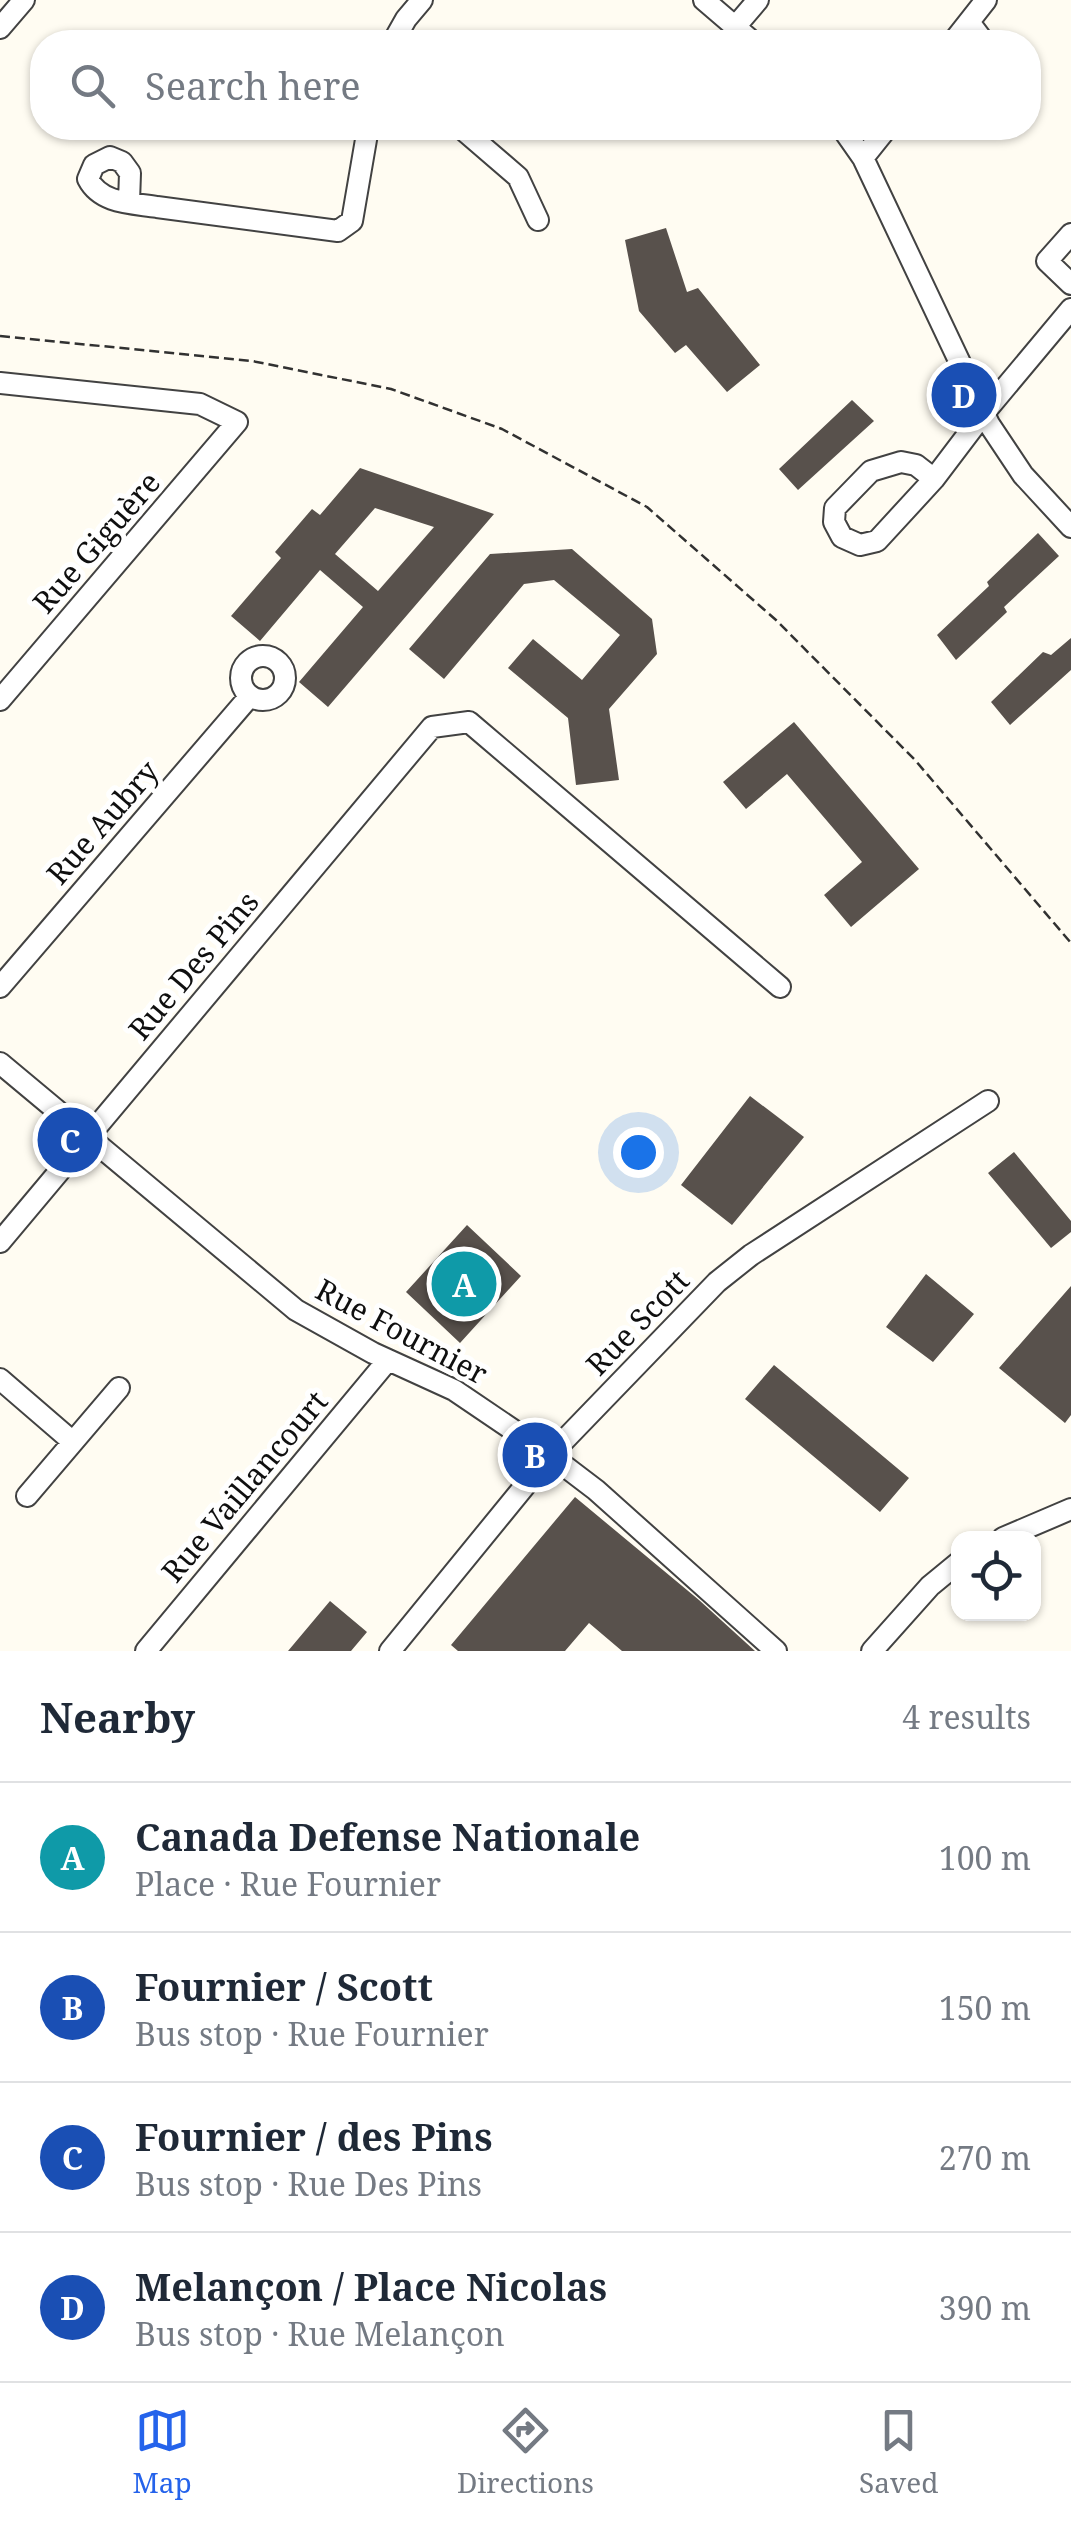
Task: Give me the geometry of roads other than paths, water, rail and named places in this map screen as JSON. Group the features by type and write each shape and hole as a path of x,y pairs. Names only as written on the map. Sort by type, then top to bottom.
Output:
{"street":[{"path":"0,28 24,0"},
{"path":"400,30 422,0"},
{"path":"704,0 740,30"},
{"path":"735,26 758,0"},
{"path":"962,30 986,0"},
{"path":"968,22 974,30"},
{"path":"129,202 338,231 352,220 366,140"},
{"path":"475,140 518,176 538,220"},
{"path":"851,140 864,158 984,413 1023,475 1071,528"},
{"path":"864,158 878,140"},
{"path":"1071,234 1048,262 1071,284"},
{"path":"934,479 916,465 901,462 872,471 835,508 834,522 842,537 860,545 877,541 934,479 1071,309"},
{"name":"Rue Giguère","path":"0,383 200,404 237,422 0,700"},
{"name":"Rue Aubry","path":"0,987 250,696"},
{"name":"Rue Des Pins","path":"0,1242 432,727 469,722 780,986"},
{"name":"Rue Fournier","path":"0,1063 296,1310 388,1360 454,1390 550,1455 596,1490 776,1651"},
{"name":"Rue Scott","path":"390,1651 550,1455 717,1282 752,1255 988,1101"},
{"name":"Rue Vaillancourt","path":"146,1651 388,1360"},
{"path":"0,1379 73,1442"},
{"path":"28,1496 120,1388"},
{"path":"1019,1531 1071,1509"},
{"path":"872,1651 919,1597 951,1569"}],"place":[{"name":"Melançon / Place Nicolas","path":"964,395"},
{"name":"Fournier / des Pins","path":"70,1140"},
{"name":"Canada Defense Nationale","path":"464,1284"},
{"name":"Fournier / Scott","path":"535,1455"}]}
